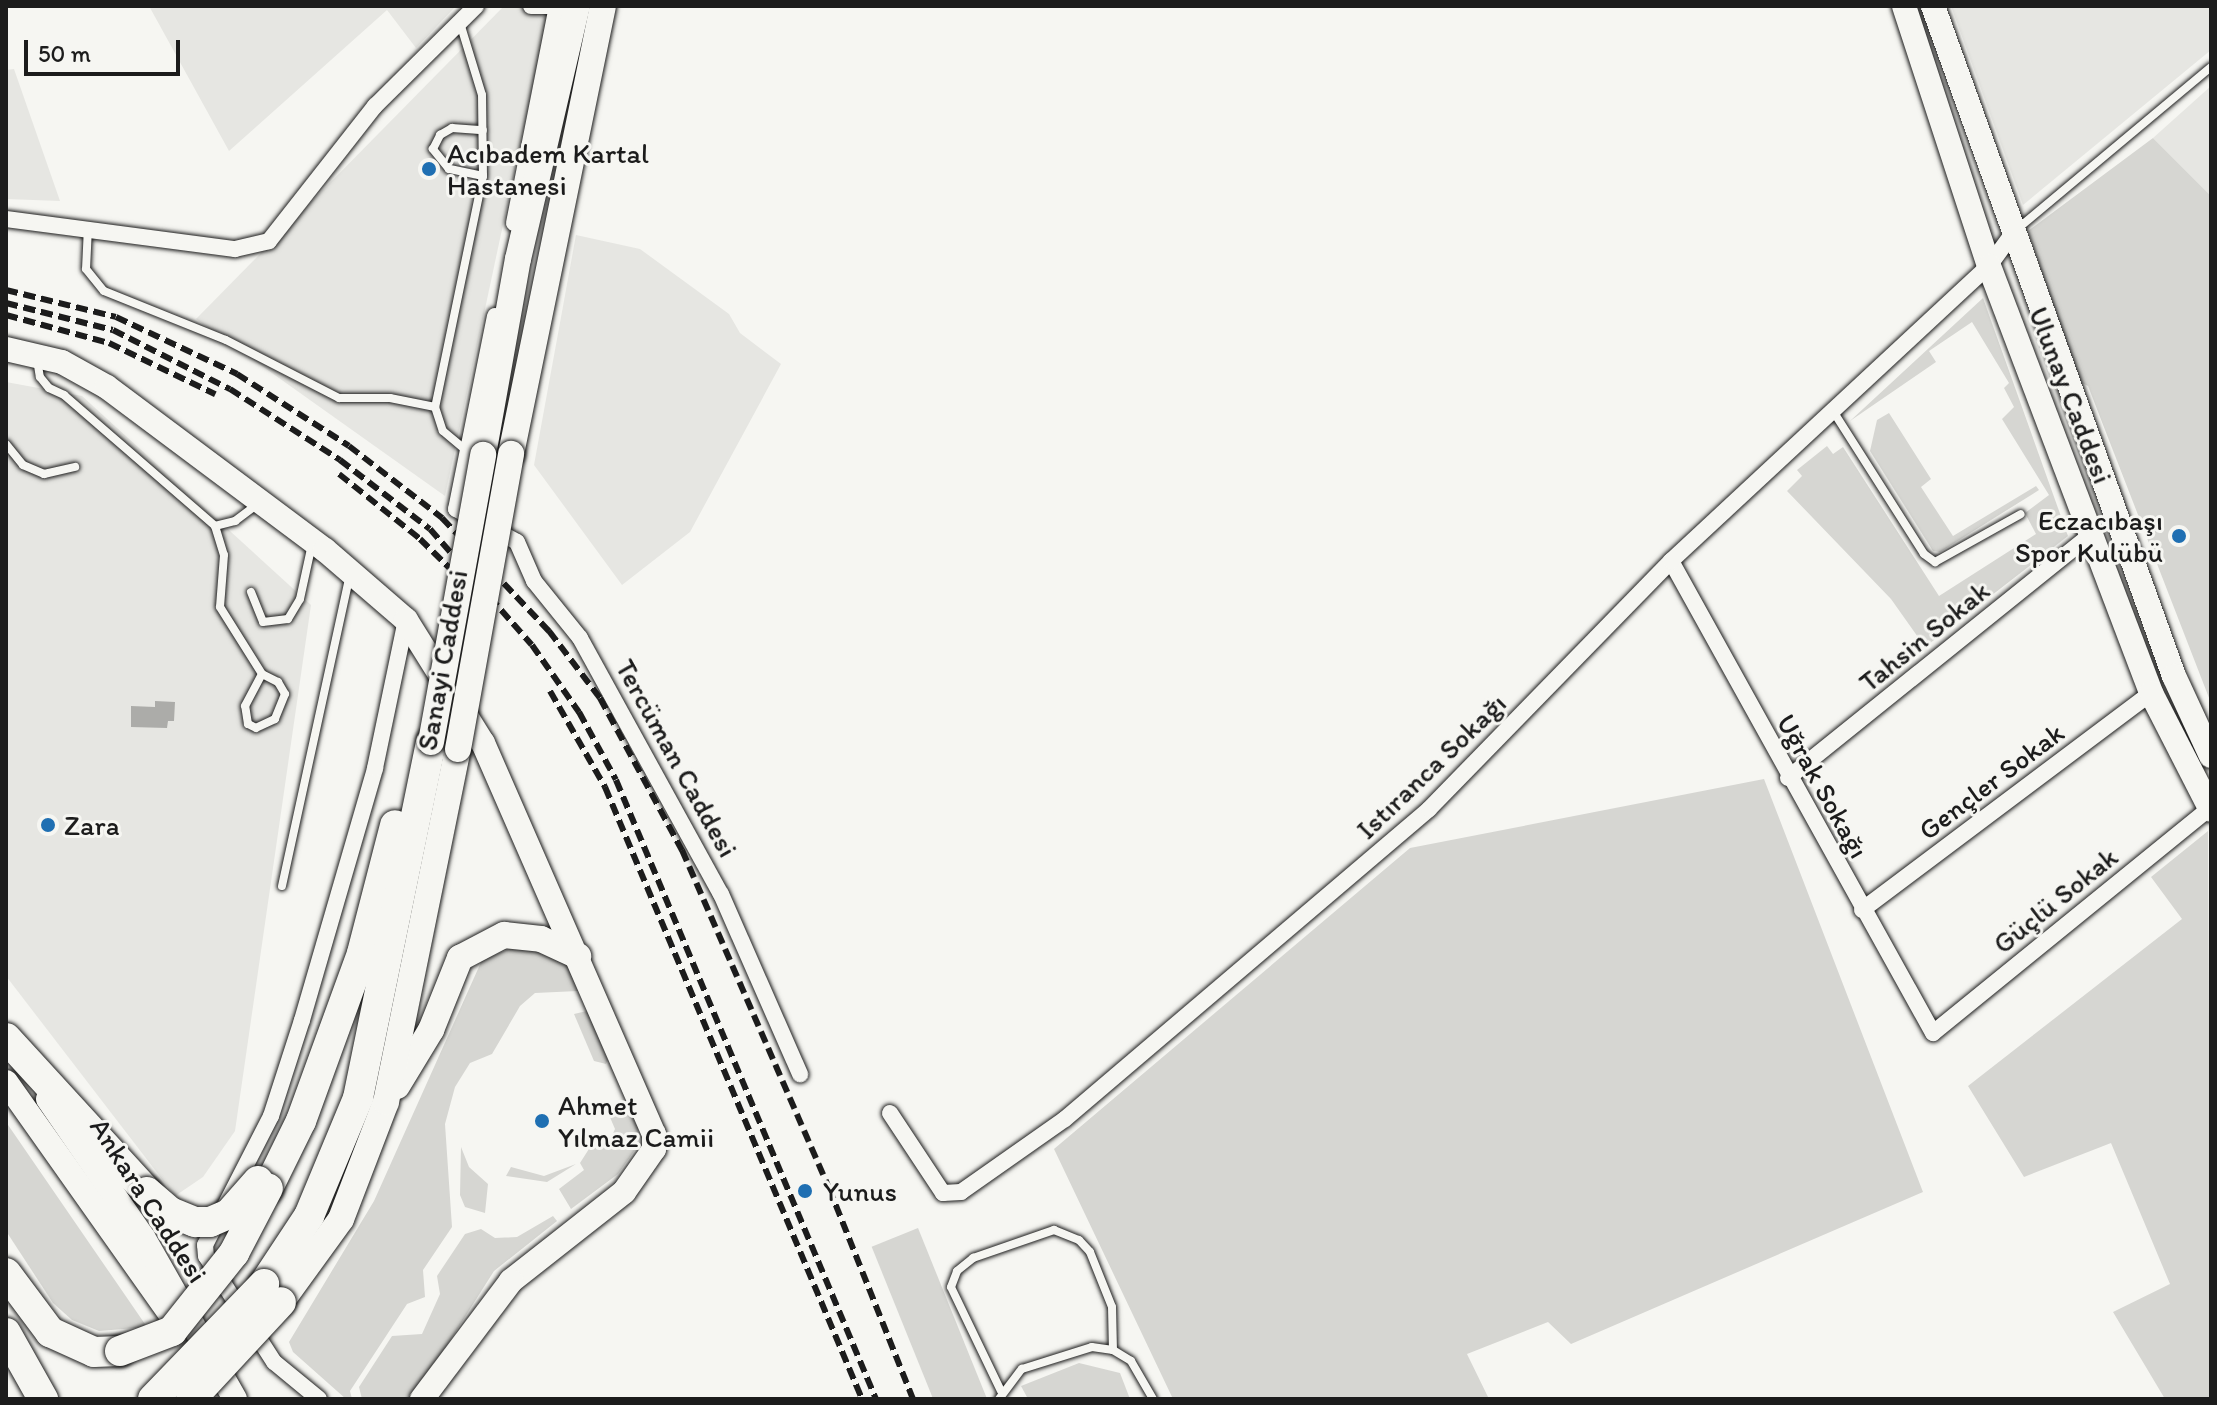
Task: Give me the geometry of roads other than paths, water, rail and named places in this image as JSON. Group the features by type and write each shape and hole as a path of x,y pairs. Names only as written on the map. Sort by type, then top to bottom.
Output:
{"highway":[{"path":"6,1273 50,1332 94,1352 120,1351 172,1331 234,1253 263,1184 301,1121 362,953 396,820 444,746"},
{"path":"211,1399 272,1293 309,1216 358,1098 444,746"},
{"path":"6,1038 147,1192 170,1212 195,1222 210,1222 229,1214 263,1184"},
{"path":"153,1399 272,1293"},
{"path":"191,1399 272,1293"},
{"path":"6,1333 43,1399"}],"main road":[{"name":"Sanayi Caddesi","path":"272,1293 341,1219 386,1102 444,746 476,453 577,6"},
{"name":"Sanayi Caddesi","path":"444,746 511,454 603,6"},
{"name":"Ulunay Caddesi","path":"1904,6 1989,266 2151,693 2210,809"},
{"name":"Ulunay Caddesi","path":"1933,6 2012,234 2174,676 2211,756"},
{"path":"6,349 36,355 83,371 313,541 406,620 483,743 654,1134 654,1149 624,1192 511,1281 422,1399"},
{"path":"386,1102 431,1030 460,958 504,935 541,939 578,956"},
{"name":"Ankara Caddesi","path":"6,1038 143,1237 233,1399"},
{"name":"Ankara Caddesi","path":"6,1082 233,1399"}],"street":[{"path":"6,219 88,227 235,249 269,241 375,106 476,6"},
{"path":"476,453 557,6"},
{"path":"1989,266 2012,234"},
{"name":"Istıranca Sokağı","path":"890,1113 943,1193 961,1192 1052,1128 1429,809 1671,561 1989,266"},
{"name":"Tercüman Caddesi","path":"476,453 456,509 517,542 534,581 580,638 721,894 800,1074"},
{"name":"Tahsin Sokak","path":"1788,778 2092,534"},
{"name":"Uğrak Sokağı","path":"1671,561 1788,778 1933,1033"},
{"path":"319,1399 274,1362 206,1256 205,1245 271,1116 298,1034 375,768 406,620"},
{"name":"Gençler Sokak","path":"1862,910 2151,693"},
{"name":"Güçlü Sokak","path":"1933,1033 2210,809"}],"lane":[{"path":"459,23 479,75 483,176 435,407 443,431 476,453"},
{"path":"2012,234 2211,67"},
{"path":"483,130 452,128 440,135 433,149 449,169 483,176"},
{"path":"88,227 86,269 104,291 226,340 339,398 390,398 435,407"},
{"path":"36,355 40,377 49,388 76,405 215,526 224,555 220,607 262,674 278,682 285,700 275,719 256,728 248,724 245,702 262,674"},
{"path":"1833,411 1929,558 1941,562 2021,514"},
{"path":"6,444 23,465 44,474 75,467"},
{"path":"215,526 242,518 260,502"},
{"path":"251,592 263,622 288,619 300,599 313,541"},
{"path":"282,886 351,571"},
{"path":"1113,1350 1112,1307 1090,1252 1079,1240 1054,1230 973,1258 957,1271 951,1287 1000,1395 1022,1369 1082,1348 1113,1350 1139,1369 1153,1399"}],"railway":[{"path":"6,290 116,317 237,374 349,446 442,518 549,631 600,698 682,850 829,1188 913,1399"},
{"path":"6,303 113,330 230,389 340,460 430,529 532,645 579,712 616,780 876,1399"},
{"path":"6,315 109,343 215,394"},
{"path":"339,474 420,539 480,598"},
{"path":"550,691 605,787 862,1399"}],"place":[{"name":"Acıbadem Kartal Hastanesi","path":"429,169"},
{"name":"Eczacıbaşı Spor Kulübü","path":"2179,536"},
{"name":"Zara","path":"48,825"},
{"name":"Ahmet Yılmaz Camii","path":"542,1121"},
{"name":"Yunus","path":"805,1191"}]}
